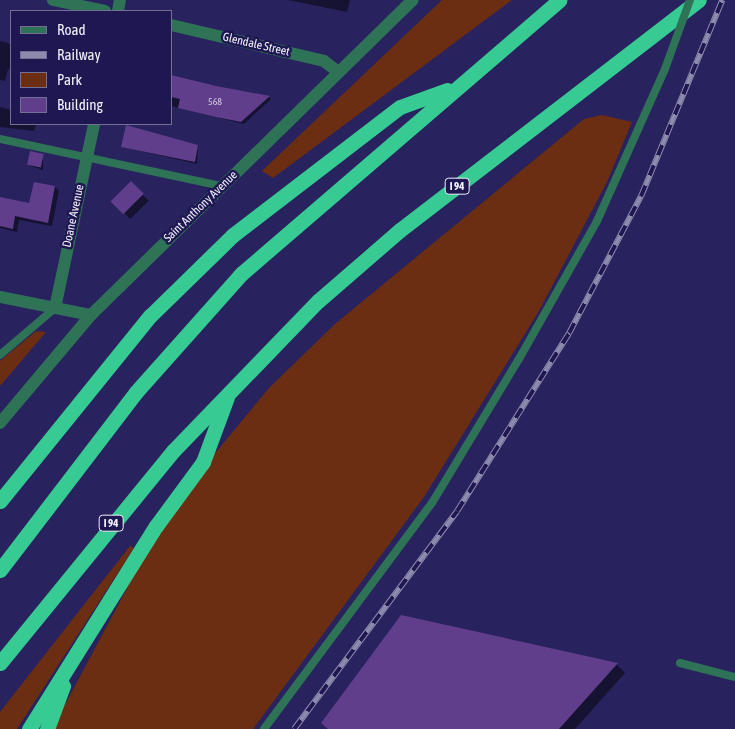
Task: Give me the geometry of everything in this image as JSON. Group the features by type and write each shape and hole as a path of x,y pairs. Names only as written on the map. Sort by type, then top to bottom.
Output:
{"highway":[{"path":"0,570 136,392 240,274 559,0"},
{"name":"I 94","path":"0,663 106,528 229,390 318,301 400,230 699,0"},
{"path":"0,501 150,316 233,235 400,107 458,86"},
{"path":"29,729 156,526 203,462 229,390"},
{"path":"47,729 67,671"}],"street":[{"path":"53,0 100,10"},
{"name":"Saint Anthony Avenue","path":"0,423 91,315 413,0"},
{"name":"Glendale Street","path":"172,25 324,61 338,72"},
{"name":"Doane Avenue","path":"55,308 94,125"},
{"path":"0,297 91,315"}],"lane":[{"path":"264,729 382,574 488,410 597,221 665,69 690,0"},
{"path":"0,139 222,186"},
{"path":"0,355 55,308"},
{"path":"680,663 735,677"}],"green space":[{"path":"442,0 512,0 273,178 262,171"},
{"path":"602,115 632,122 607,182 539,311 424,497 253,729 52,729 141,562 207,463 269,388 335,324 584,119"},
{"path":"36,331 46,332 0,386 0,361"},
{"path":"130,546 134,548 17,729 0,729 0,712"}],"building":[{"path":"172,75 270,96 241,122 178,108 180,99 172,97"},
{"path":"126,125 198,145 195,162 121,147"},
{"path":"30,151 44,154 41,168 27,165"},
{"path":"131,181 144,194 123,214 110,202"},
{"path":"34,182 55,186 48,223 15,216 13,229 0,226 0,197 29,203"},
{"path":"401,615 618,663 559,729 328,729 321,723"}],"railway":[{"path":"294,729 457,511 569,333 641,196 722,0"}]}
